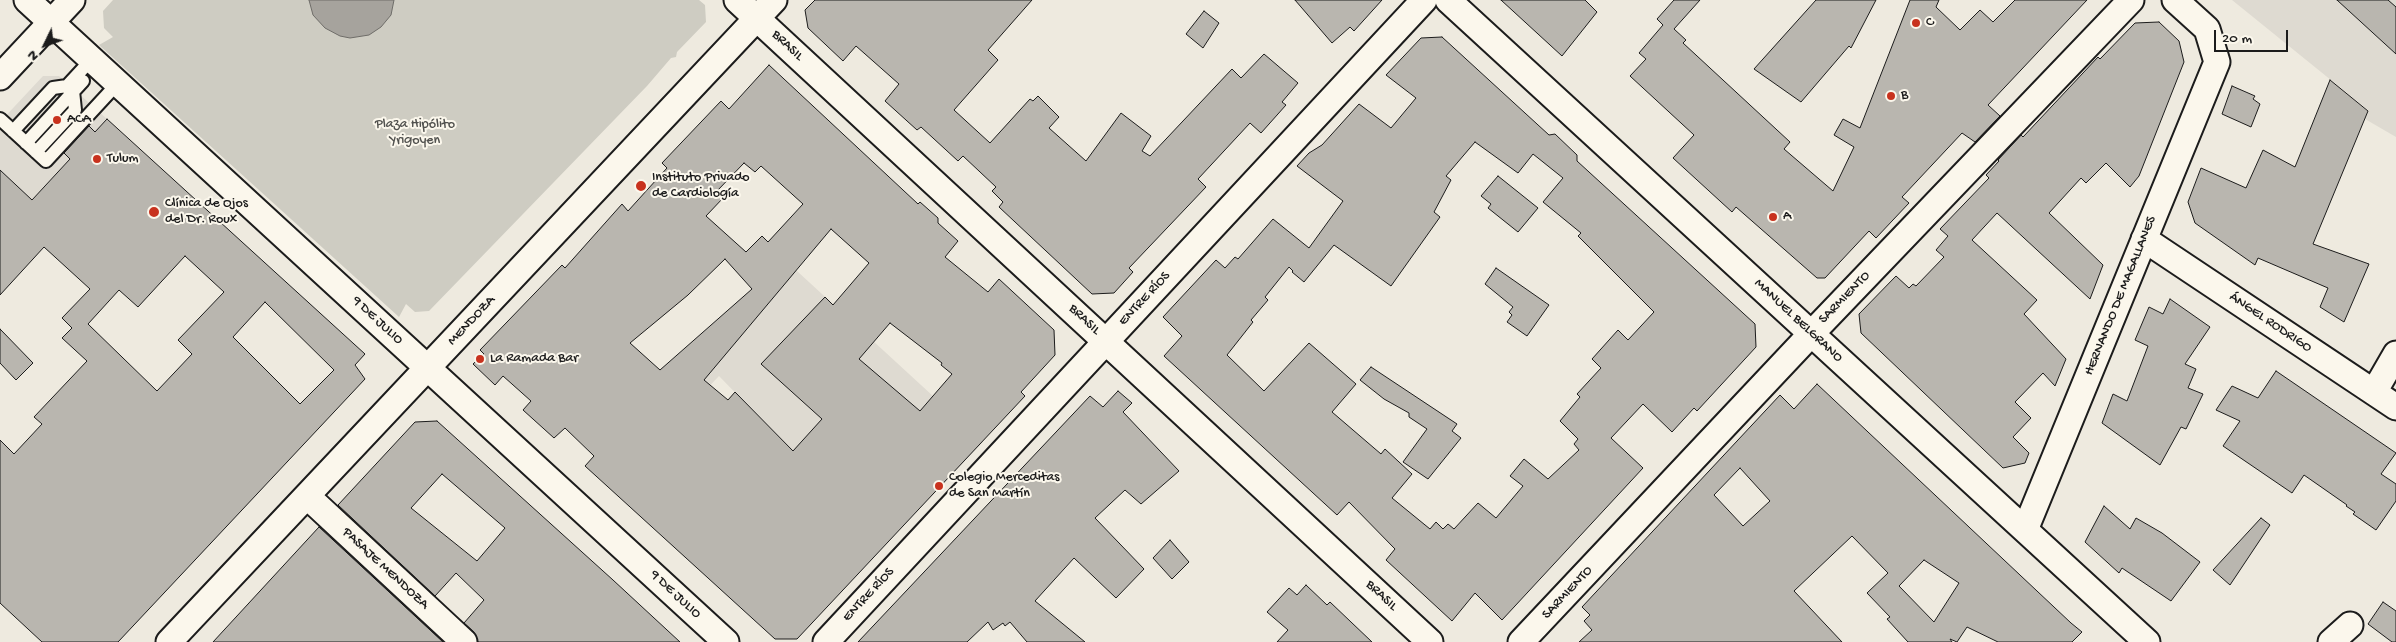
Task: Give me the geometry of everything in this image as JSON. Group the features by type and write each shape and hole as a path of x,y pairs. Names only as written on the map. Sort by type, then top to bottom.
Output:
{"street":[{"name":"9 DE JULIO","path":"28,0 726,642"},
{"path":"0,77 72,0"},
{"name":"BRASIL","path":"737,0 1430,642"},
{"name":"MENDOZA","path":"169,642 774,0"},
{"name":"ENTRE RÍOS","path":"826,642 1424,0"},
{"name":"MANUEL BELGRANO","path":"1448,0 2147,642"},
{"name":"SARMIENTO","path":"1522,642 1811,334 2131,0"},
{"name":"HERNANDO DE MAGALLANES","path":"2025,530 2217,62 2207,29 2175,0"},
{"name":"ÁNGEL RODRIGO","path":"2144,239 2396,407"},
{"path":"2374,392 2396,354"},
{"name":"PASAJE MENDOZA","path":"307,496 464,642"},
{"path":"2331,642 2350,625"}],"lane":[{"path":"26,142 73,91 95,62"},
{"path":"14,131 53,88 67,86 95,62"},
{"path":"0,119 46,161 118,83"},
{"path":"36,152 75,110 73,91"}],"shaded area":[{"path":"309,0 394,0 391,15 381,27 369,35 350,38 340,36 325,28 313,15"},
{"path":"2232,0 2396,0 2396,137 2365,119 2368,110"},
{"path":"43,76 59,76 107,119 0,234 0,122"},
{"path":"785,260 983,442 899,530 839,471 825,485 719,376 700,396 705,332"}],"green space":[{"name":"Plaza Hipólito Yrigoyen","path":"113,0 699,0 705,5 706,22 677,52 676,57 671,58 647,86 429,311 415,312 406,304 399,317 99,45 113,37 104,28 103,11"}],"building":[{"path":"815,0 1032,0 988,50 998,60 954,110 990,143 1030,99 1033,101 1038,96 1059,117 1049,128 1086,161 1121,113 1151,136 1142,151 1150,156 1232,69 1241,78 1264,54 1298,83 1282,102 1286,105 1261,133 1250,123 1198,179 1206,187 1129,268 1133,272 1114,293 1092,294 999,207 1003,202 992,191 996,187 963,156 958,161 921,127 917,130 885,101 899,84 856,46 843,61 808,28 805,10"},
{"path":"1295,0 1382,0 1354,31 1350,27 1332,43"},
{"path":"1501,0 1585,0 1597,12 1562,56"},
{"path":"1674,0 1700,0 1674,29 1686,40 1683,43 1790,142 1784,149 1833,191 1854,147 1834,135 1843,119 1860,128 1910,0 1939,0 1936,7 1960,30 1980,10 1993,22 2015,0 2087,0 1988,105 2000,116 1975,142 1962,133 1902,197 1909,203 1876,238 1869,231 1825,278 1817,278 1736,207 1732,212 1673,158 1694,135 1630,76 1646,59 1639,53 1663,25 1657,19"},
{"path":"1816,0 1876,0 1851,48 1849,46 1801,102 1754,69"},
{"path":"2337,0 2388,0 2396,7 2396,54"},
{"path":"1204,11 1219,23 1203,48 1186,34"},
{"path":"2159,22 2179,41 2184,62 2139,176 2130,187 2106,163 2086,183 2081,178 2049,213 2103,265 2090,299 1997,213 1972,240 2037,300 2024,314 2066,359 2055,386 2043,373 2015,402 2031,418 2013,437 2029,453 2025,463 2003,468 1861,333 1859,314 1896,276 1909,288 1913,284 1916,286 1944,257 1936,250 1948,236 1940,229 1989,178 1986,175 2021,135 2023,137 2098,57 2100,59 2135,23"},
{"path":"1442,37 1549,135 1555,134 1577,155 1577,161 1755,324 1756,347 1697,411 1694,408 1672,432 1643,404 1611,438 1643,468 1502,620 1475,593 1452,621 1386,560 1395,549 1349,502 1337,515 1164,356 1182,336 1163,317 1216,260 1225,268 1235,257 1238,259 1273,219 1309,248 1343,201 1297,166 1309,153 1322,145 1359,104 1391,128 1416,98 1386,75 1421,38","holes":["1475,142 1518,173 1533,154 1563,178 1543,202 1581,233 1578,236 1654,312 1628,340 1618,330 1592,359 1601,368 1577,394 1580,397 1560,421 1578,439 1574,444 1579,450 1548,479 1524,459 1510,476 1523,486 1496,518 1478,503 1454,529 1448,524 1443,529 1436,522 1430,529 1392,498 1412,474 1385,449 1381,454 1332,412 1356,384 1309,343 1264,391 1227,355 1253,322 1251,320 1268,300 1265,297 1289,267 1304,282 1334,245 1391,286 1440,217 1434,212 1451,180 1446,176"]},
{"path":"769,65 918,204 920,202 938,218 938,223 958,241 945,257 988,292 999,279 1054,330 1055,355 1021,392 1025,396 797,639 775,639 585,466 594,456 565,428 554,438 523,410 531,401 503,376 495,385 473,364 484,354 480,350 562,265 565,268 622,204 628,211 667,168 662,163 721,101 729,109","holes":["744,163 755,172 761,166 803,204 768,242 762,236 746,252 706,216 724,197 717,191","831,229 869,263 833,305 825,297 761,364 822,419 793,451 735,392 728,400 704,380","725,259 752,289 660,370 630,343 688,295","890,323 942,363 941,365 952,374 920,411 859,359"]},
{"path":"2330,80 2368,111 2313,244 2369,264 2344,322 2320,307 2328,288 2258,258 2255,265 2195,223 2188,202 2201,168 2246,188 2263,150 2295,167"},
{"path":"2232,86 2255,96 2253,99 2260,104 2251,127 2222,114"},
{"path":"107,119 365,354 355,365 365,379 118,642 42,642 0,603 0,440 14,454 42,424 34,417 87,361 62,338 72,328 62,318 90,289 44,247 0,295 0,170 32,200 70,159 64,153 89,126 95,132","holes":["185,256 224,292 178,340 192,354 157,391 88,324 119,290 138,307","265,302 334,370 300,404 233,337"]},
{"path":"1498,176 1538,208 1518,232 1488,208 1491,204 1481,196"},
{"path":"1496,268 1549,305 1527,336 1507,322 1512,315 1509,312 1513,307 1485,284"},
{"path":"2170,299 2210,327 2185,364 2196,369 2188,388 2203,394 2186,429 2181,427 2160,465 2102,423 2113,394 2127,401 2148,346 2135,340 2149,307 2163,314"},
{"path":"0,329 33,363 16,380 0,363"},
{"path":"1371,367 1457,424 1452,431 1461,438 1428,479 1403,462 1427,429 1409,417 1409,413 1384,399 1360,380"},
{"path":"2276,371 2396,453 2381,474 2396,484 2396,501 2376,530 2353,514 2355,512 2347,505 2304,475 2292,493 2223,446 2240,421 2216,410 2232,386 2258,398"},
{"path":"1817,384 2082,632 2072,642 1998,642 1967,627 1957,642 1950,639 1952,642 1908,642 1887,619 1890,617 1867,593 1888,573 1852,536 1794,591 1842,642 1579,642 1592,630 1584,621 1590,615 1582,607 1780,395 1794,409","holes":["1740,468 1770,501 1743,526 1714,495","1924,560 1959,583 1934,622 1899,586"]},
{"path":"1118,391 1132,403 1123,412 1179,471 1141,504 1125,490 1095,518 1144,569 1116,598 1074,558 1035,601 1085,642 1027,642 1010,622 1005,626 1003,623 993,630 988,622 967,642 858,642 1090,396 1103,407"},
{"path":"437,421 680,642 478,642 474,632 464,623 484,600 456,573 435,596 338,505 415,422","holes":["442,474 505,528 477,561 411,508"]},
{"path":"2104,506 2130,529 2136,518 2162,533 2200,562 2171,601 2122,568 2119,573 2085,542"},
{"path":"2261,518 2270,525 2230,585 2213,570"},
{"path":"319,527 443,642 213,642"},
{"path":"1170,540 1189,562 1172,579 1153,558"},
{"path":"1306,585 1327,605 1330,602 1372,642 1277,642 1288,630 1267,612 1289,588 1297,595"},
{"path":"2383,602 2396,611 2396,642 2392,642 2368,624"}],"place":[{"name":"C","path":"1916,23"},
{"name":"B","path":"1891,96"},
{"name":"ACA","path":"57,120"},
{"name":"Tulum","path":"97,159"},
{"name":"Instituto Privado de Cardiología","path":"641,186"},
{"name":"Clínica de Ojos del Dr. Roux","path":"154,212"},
{"name":"A","path":"1773,217"},
{"name":"La Ramada Bar","path":"480,359"},
{"name":"Colegio Merceditas de San Martín","path":"939,486"}]}
